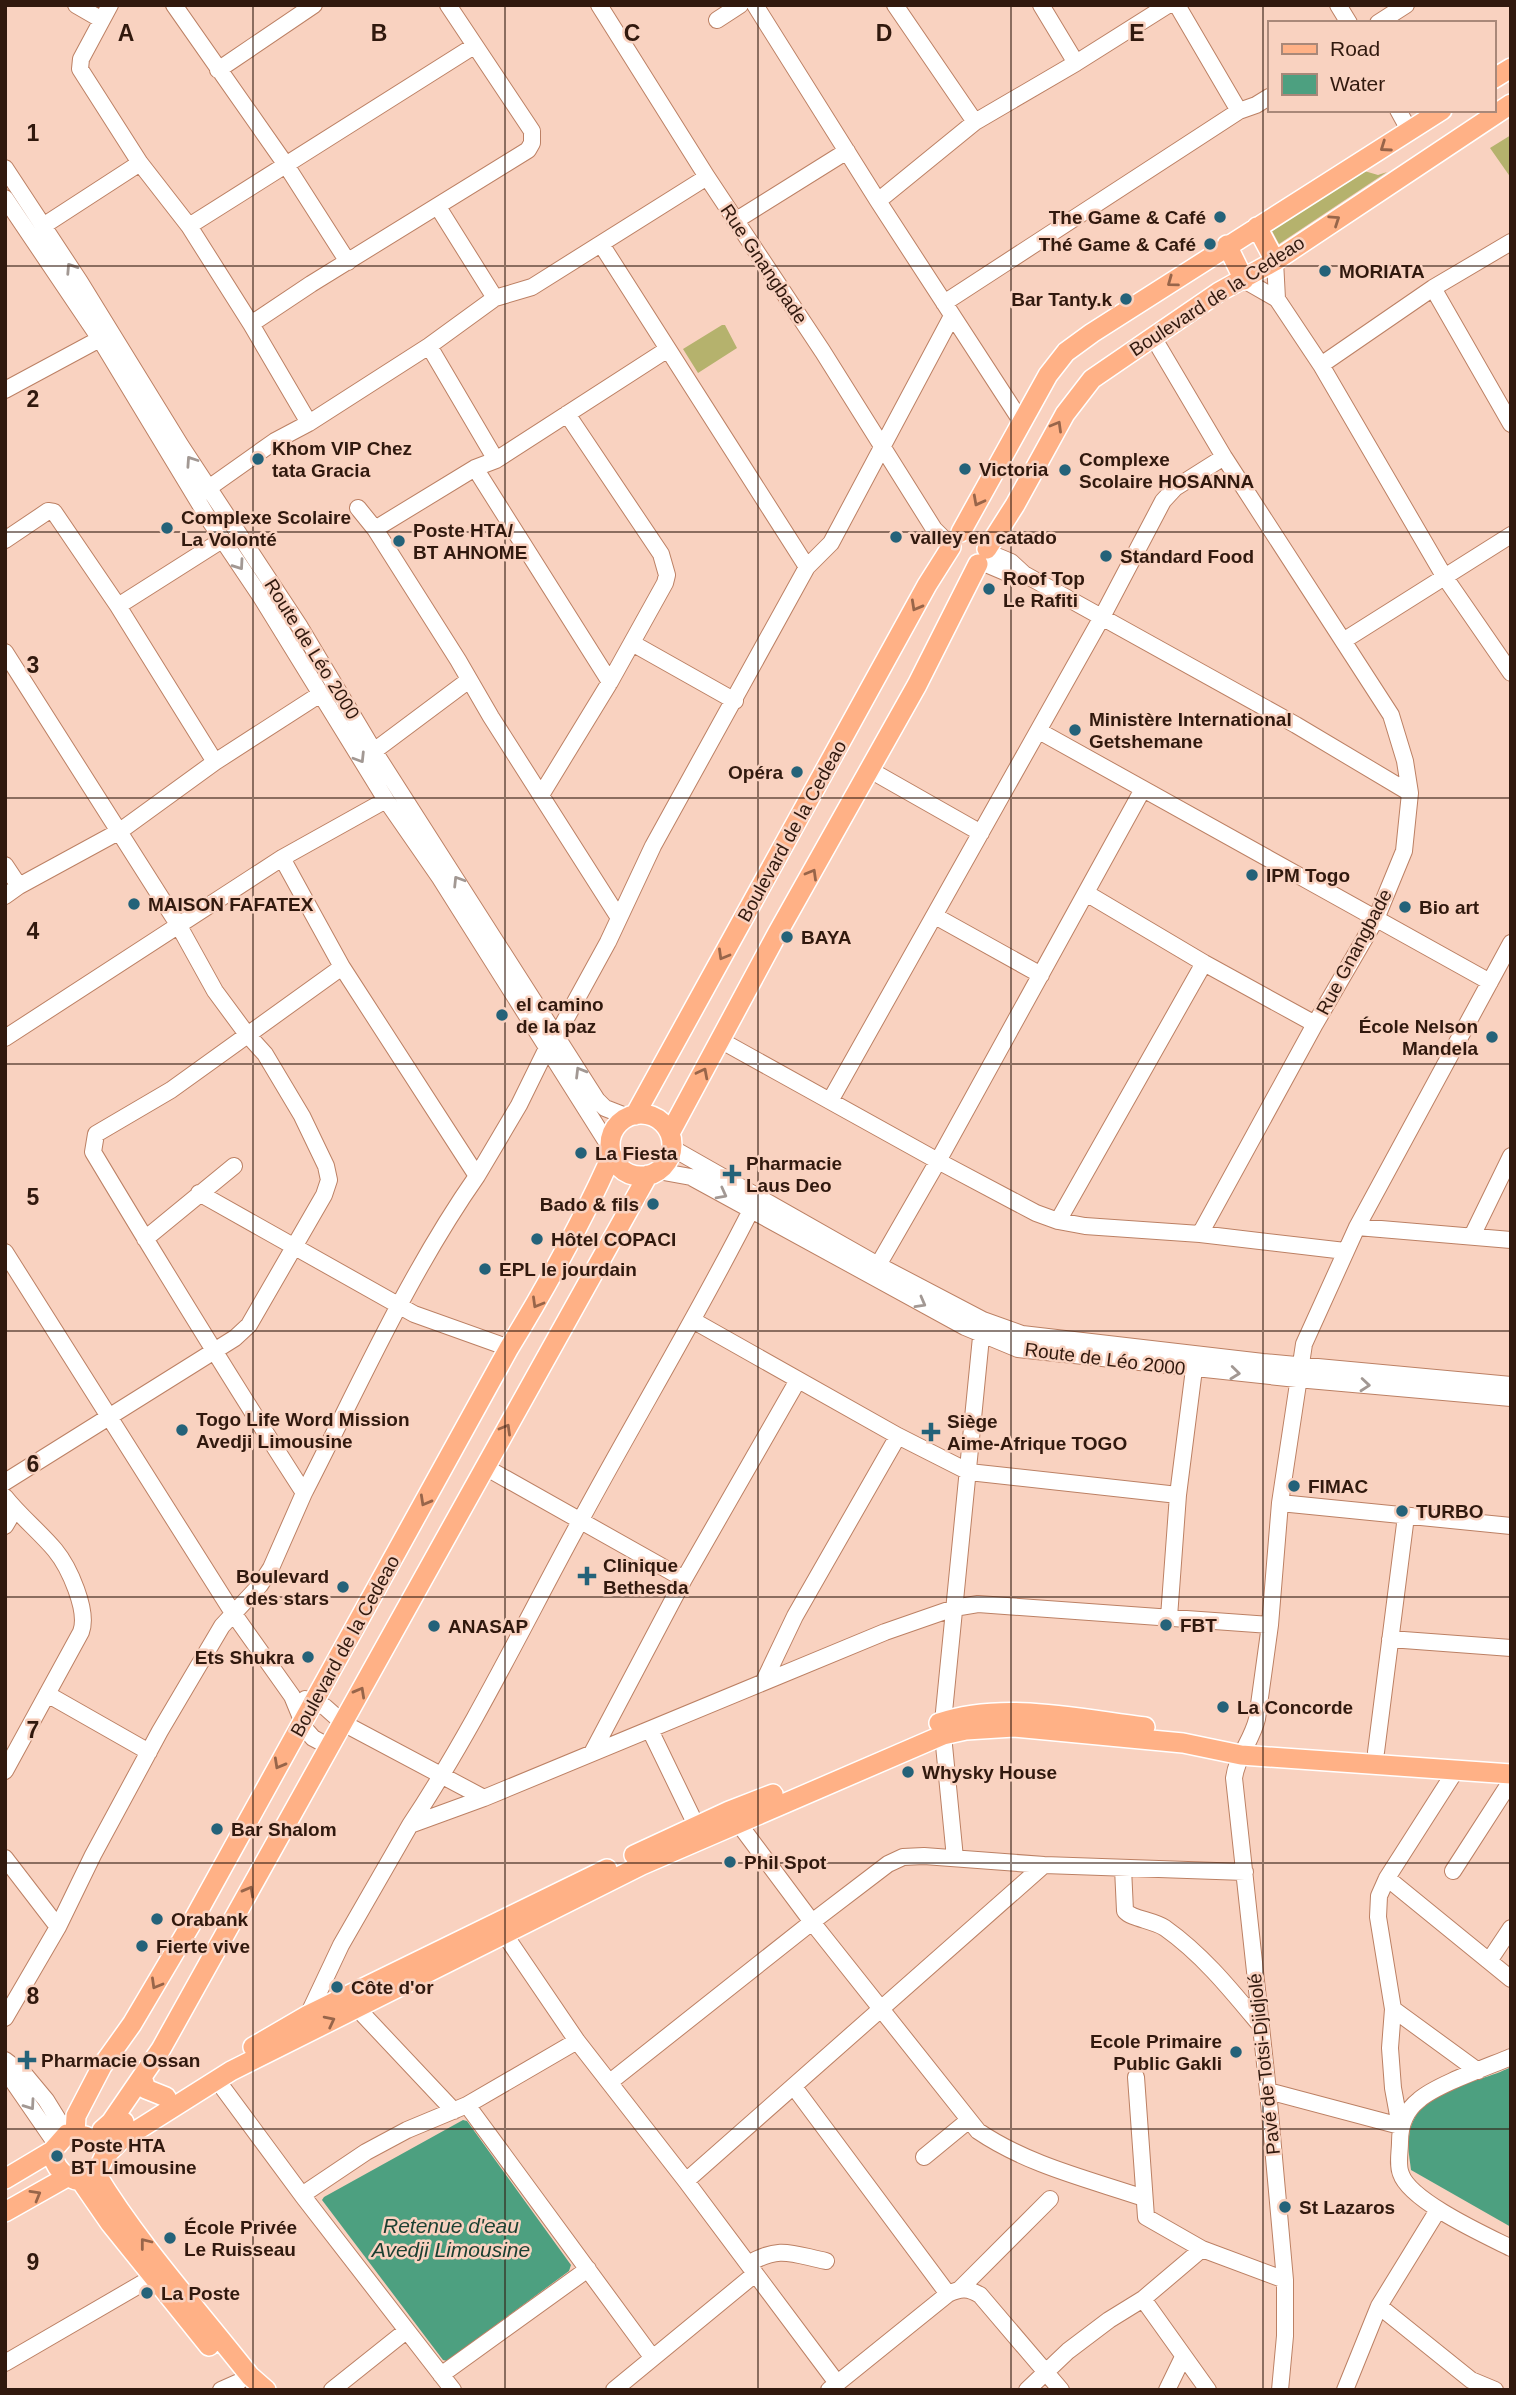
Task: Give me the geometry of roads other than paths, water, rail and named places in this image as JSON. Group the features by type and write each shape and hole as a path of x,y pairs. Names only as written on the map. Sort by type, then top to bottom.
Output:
{"main road":[{"path":"1495,78 1511,68"},
{"name":"Boulevard de la Cedeao","path":"671,1140 720,1040 917,685 983,557 1081,391 1092,379 1219,292 1275,261 1511,104"},
{"name":"Boulevard de la Cedeao","path":"631,1116 927,585 956,540 1048,374 1066,352 1227,245 1439,112"},
{"path":"1257,227 1275,261"},
{"path":"1227,245 1244,280"},
{"path":"967,531 979,533 986,543 983,557 965,566 959,564 951,554 956,540 967,531"},
{"path":"645,1115 656,1118 664,1124 671,1140 665,1165 653,1173 631,1174 616,1163 612,1152 614,1130 631,1116 645,1115"},
{"name":"Boulevard de la Cedeao","path":"79,2153 76,2116 102,2066 132,2024 190,1926 585,1214 612,1152"},
{"name":"Boulevard de la Cedeao","path":"79,2153 111,2122 178,2018 485,1467 653,1173"},
{"path":"5,2179 120,2141 217,2080 734,1817 943,1728 966,1730 1014,1727 1511,1773"},
{"path":"1245,1749 1376,1752 1511,1763"},
{"path":"5,2212 79,2153 127,2120 307,2015 696,1825 734,1817"},
{"path":"142,2077 146,2089 166,2097"},
{"path":"79,2153 96,2206 236,2387"},
{"path":"79,2153 122,2213 250,2376 266,2390"}],"street":[{"path":"76,5 106,12 81,59 80,69 140,163 189,226 309,423"},
{"path":"174,5 286,165 348,262"},
{"path":"218,70 314,5"},
{"path":"251,324 528,150 533,143 532,131 448,5"},
{"name":"Rue Gnangbade","path":"598,5 706,177 932,522 939,523 956,540"},
{"path":"717,20 740,5"},
{"path":"755,5 1021,421"},
{"path":"895,5 975,122"},
{"path":"1041,5 1076,63"},
{"path":"878,201 975,122 1168,5"},
{"path":"1177,5 1239,111"},
{"path":"1338,5 1348,21"},
{"path":"1381,21 1406,5"},
{"path":"189,226 474,46"},
{"path":"5,2018 58,1927 149,1752 222,1626 260,1585 271,1568 304,1493 400,1307 455,1208 477,1177 519,1105 547,1048 557,1035 619,918 653,846 807,567 831,543 948,310 1239,111 1268,98"},
{"path":"1399,112 1409,130"},
{"path":"735,221 847,151"},
{"path":"43,226 140,163"},
{"name":"Route de Léo 2000","path":"5,168 43,226 195,497 322,692 386,800 440,878 612,1152"},
{"path":"195,497 275,441 309,423 429,346 495,298 532,287 706,177"},
{"name":"Route de Léo 2000","path":"5,198 106,336 209,488 300,627 374,751 597,1100 605,1108 631,1116"},
{"path":"438,207 495,298"},
{"path":"1321,365 1433,288 1511,242"},
{"path":"601,244 807,567"},
{"path":"1275,261 1277,299"},
{"path":"1244,280 1277,299 1321,365 1444,576 1511,673"},
{"path":"1433,288 1511,424"},
{"path":"5,390 106,336"},
{"name":"Rue Gnangbade","path":"1153,337 1224,457 1391,715 1405,761 1410,793 1404,851 1376,919 1200,1234"},
{"path":"429,346 496,460"},
{"path":"374,528 475,468 496,460 668,349"},
{"path":"541,795 632,643 667,575 663,560 567,414"},
{"path":"830,1101 1039,731 1168,494 1224,457"},
{"path":"475,468 610,681"},
{"path":"358,508 374,528 619,918"},
{"path":"7,534 48,510 54,512 118,606 215,762"},
{"path":"1343,641 1511,535"},
{"path":"118,606 222,540"},
{"path":"983,557 1007,573 1024,574 1102,617 1296,725 1410,793"},
{"path":"632,643 735,701"},
{"path":"5,652 120,831 215,990 265,1054 302,1116 326,1166 329,1180 324,1195 249,1325 235,1338 5,1482"},
{"path":"374,751 469,680"},
{"path":"5,896 120,831 215,762 322,692"},
{"path":"1039,731 1490,982"},
{"path":"870,770 981,834"},
{"path":"875,1271 1143,789"},
{"path":"5,1038 282,858 386,800"},
{"path":"282,858 342,967 477,1177"},
{"path":"5,865 19,886"},
{"path":"1086,893 1204,963 1315,1024"},
{"path":"935,916 1041,975"},
{"name":"Pavé de Totsi-Djidjolé","path":"1280,2390 1285,2336 1284,2280 1268,2091 1234,1778 1236,1766 1257,1719 1270,1625 1280,1503 1298,1372 1311,1324 1345,1251 1511,943"},
{"path":"1059,1221 1204,963"},
{"path":"304,1493 213,1352 93,1152 96,1134 171,1090 246,1033 342,967"},
{"path":"720,1040 938,1161 1036,1213 1059,1221 1085,1226 1200,1234 1345,1251"},
{"name":"Route de Léo 2000","path":"671,1140 875,1271"},
{"path":"1472,1236 1511,1156"},
{"path":"145,1239 234,1166"},
{"name":"Route de Léo 2000","path":"653,1173 691,1177 875,1271 1018,1349 1194,1369 1298,1372 1511,1385"},
{"path":"199,1193 400,1307 429,1321 509,1349"},
{"path":"307,2015 341,1945 410,1825 442,1776 580,1521 694,1321 751,1210"},
{"path":"1357,1227 1511,1240"},
{"path":"5,1252 233,1613 292,1696 302,1723 313,1738 330,1747"},
{"path":"694,1321 898,1436 969,1472 1178,1495"},
{"path":"955,1858 943,1728 982,1328"},
{"name":"Route de Léo 2000","path":"982,1328 1298,1372 1511,1398"},
{"path":"1169,1617 1178,1495 1194,1369"},
{"path":"592,1753 684,1579 798,1380"},
{"path":"764,1682 794,1616 898,1436"},
{"path":"485,1467 684,1579"},
{"path":"5,1526 10,1503"},
{"path":"5,1771 81,1632 84,1615 60,1557 10,1503"},
{"path":"1280,1503 1511,1526"},
{"path":"1376,1752 1406,1516"},
{"path":"410,1825 484,1798 885,1632 954,1608 978,1604 1270,1625"},
{"path":"1390,1639 1511,1648"},
{"path":"47,1694 149,1752"},
{"path":"292,1696 314,1702 335,1713 343,1723 484,1798"},
{"path":"650,1730 696,1825"},
{"path":"1456,1770 1387,1878 1379,1896 1378,1917 1393,2009 1390,2048 1393,2088 1400,2126 1401,2174 1408,2185 1438,2210 1511,2248"},
{"path":"1453,1871 1511,1781"},
{"path":"734,1817 812,1922 978,2131 1001,2147 1144,2198"},
{"path":"610,2082 812,1922 888,1864 903,1857 1245,1872"},
{"path":"5,1858 58,1927"},
{"path":"686,2180 1044,1865"},
{"path":"1123,1868 1125,1911 1129,1915 1148,1919 1161,1926 1192,1949 1220,1977 1261,2026"},
{"path":"1387,1878 1511,1979"},
{"path":"1489,1961 1511,1928"},
{"path":"505,1935 577,2041 752,2269 833,2387 954,2291 1050,2199"},
{"path":"357,2008 461,2108 588,2269 652,2357"},
{"path":"1393,2009 1478,2071"},
{"path":"302,2195 366,2152 407,2130 461,2108 577,2041"},
{"path":"1400,2126 1419,2099 1511,2057"},
{"path":"7,2062 14,2083 79,2153"},
{"path":"1136,2077 1146,2217 1202,2249 1284,2280"},
{"path":"217,2080 453,2390"},
{"path":"794,2087 954,2291"},
{"path":"1268,2091 1400,2126"},
{"path":"924,2157 969,2120"},
{"path":"1345,2390 1379,2306 1438,2210"},
{"path":"1027,2390 1068,2351 1143,2298 1202,2249"},
{"path":"614,2390 766,2254 775,2252 826,2260"},
{"path":"441,2375 588,2269"},
{"path":"5,2363 153,2277"},
{"path":"954,2291 970,2289 980,2295 1061,2390"},
{"path":"1143,2298 1208,2390"},
{"path":"1379,2306 1471,2380 1495,2390"},
{"path":"332,2390 406,2331"},
{"path":"1167,2390 1183,2357"}],"water":[{"path":"1511,2067 1511,2227 1411,2170 1408,2145 1414,2120 1422,2108 1434,2098 1448,2090"},
{"name":"Retenue d'eau Avedji Limousine","path":"463,2120 467,2121 571,2265 569,2271 447,2361 443,2360 322,2200"}],"place":[{"name":"The Game & Café","path":"1220,217"},
{"name":"Thé Game & Café","path":"1210,244"},
{"name":"MORIATA","path":"1325,271"},
{"name":"Bar Tanty.k","path":"1126,299"},
{"name":"Khom VIP Chez tata Gracia","path":"258,459"},
{"name":"Victoria","path":"965,469"},
{"name":"Complexe Scolaire HOSANNA","path":"1065,470"},
{"name":"Complexe Scolaire La Volonté","path":"167,528"},
{"name":"valley en catado","path":"896,537"},
{"name":"Poste HTA/ BT AHNOME","path":"399,541"},
{"name":"Standard Food","path":"1106,556"},
{"name":"Roof Top Le Rafiti","path":"989,589"},
{"name":"Ministère International Getshemane","path":"1075,730"},
{"name":"Opéra","path":"797,772"},
{"name":"IPM Togo","path":"1252,875"},
{"name":"MAISON FAFATEX","path":"134,904"},
{"name":"Bio art","path":"1405,907"},
{"name":"BAYA","path":"787,937"},
{"name":"el camino de la paz","path":"502,1015"},
{"name":"École Nelson Mandela","path":"1492,1037"},
{"name":"La Fiesta","path":"581,1153"},
{"name":"Pharmacie Laus Deo","path":"732,1174"},
{"name":"Bado & fils","path":"653,1204"},
{"name":"Hôtel COPACI","path":"537,1239"},
{"name":"EPL le jourdain","path":"485,1269"},
{"name":"Togo Life Word Mission Avedji Limousine","path":"182,1430"},
{"name":"Siège Aime-Afrique TOGO","path":"931,1432"},
{"name":"FIMAC","path":"1294,1486"},
{"name":"TURBO","path":"1402,1511"},
{"name":"Clinique Bethesda","path":"587,1576"},
{"name":"Boulevard des stars","path":"343,1587"},
{"name":"FBT","path":"1166,1625"},
{"name":"ANASAP","path":"434,1626"},
{"name":"Ets Shukra","path":"308,1657"},
{"name":"La Concorde","path":"1223,1707"},
{"name":"Whysky House","path":"908,1772"},
{"name":"Bar Shalom","path":"217,1829"},
{"name":"Phil Spot","path":"730,1862"},
{"name":"Orabank","path":"157,1919"},
{"name":"Fierte vive","path":"142,1946"},
{"name":"Côte d'or","path":"337,1987"},
{"name":"Ecole Primaire Public Gakli","path":"1236,2052"},
{"name":"Pharmacie Ossan","path":"27,2060"},
{"name":"Poste HTA BT Limousine","path":"57,2156"},
{"name":"St Lazaros","path":"1285,2207"},
{"name":"École Privée Le Ruisseau","path":"170,2238"},
{"name":"La Poste","path":"147,2293"}]}
